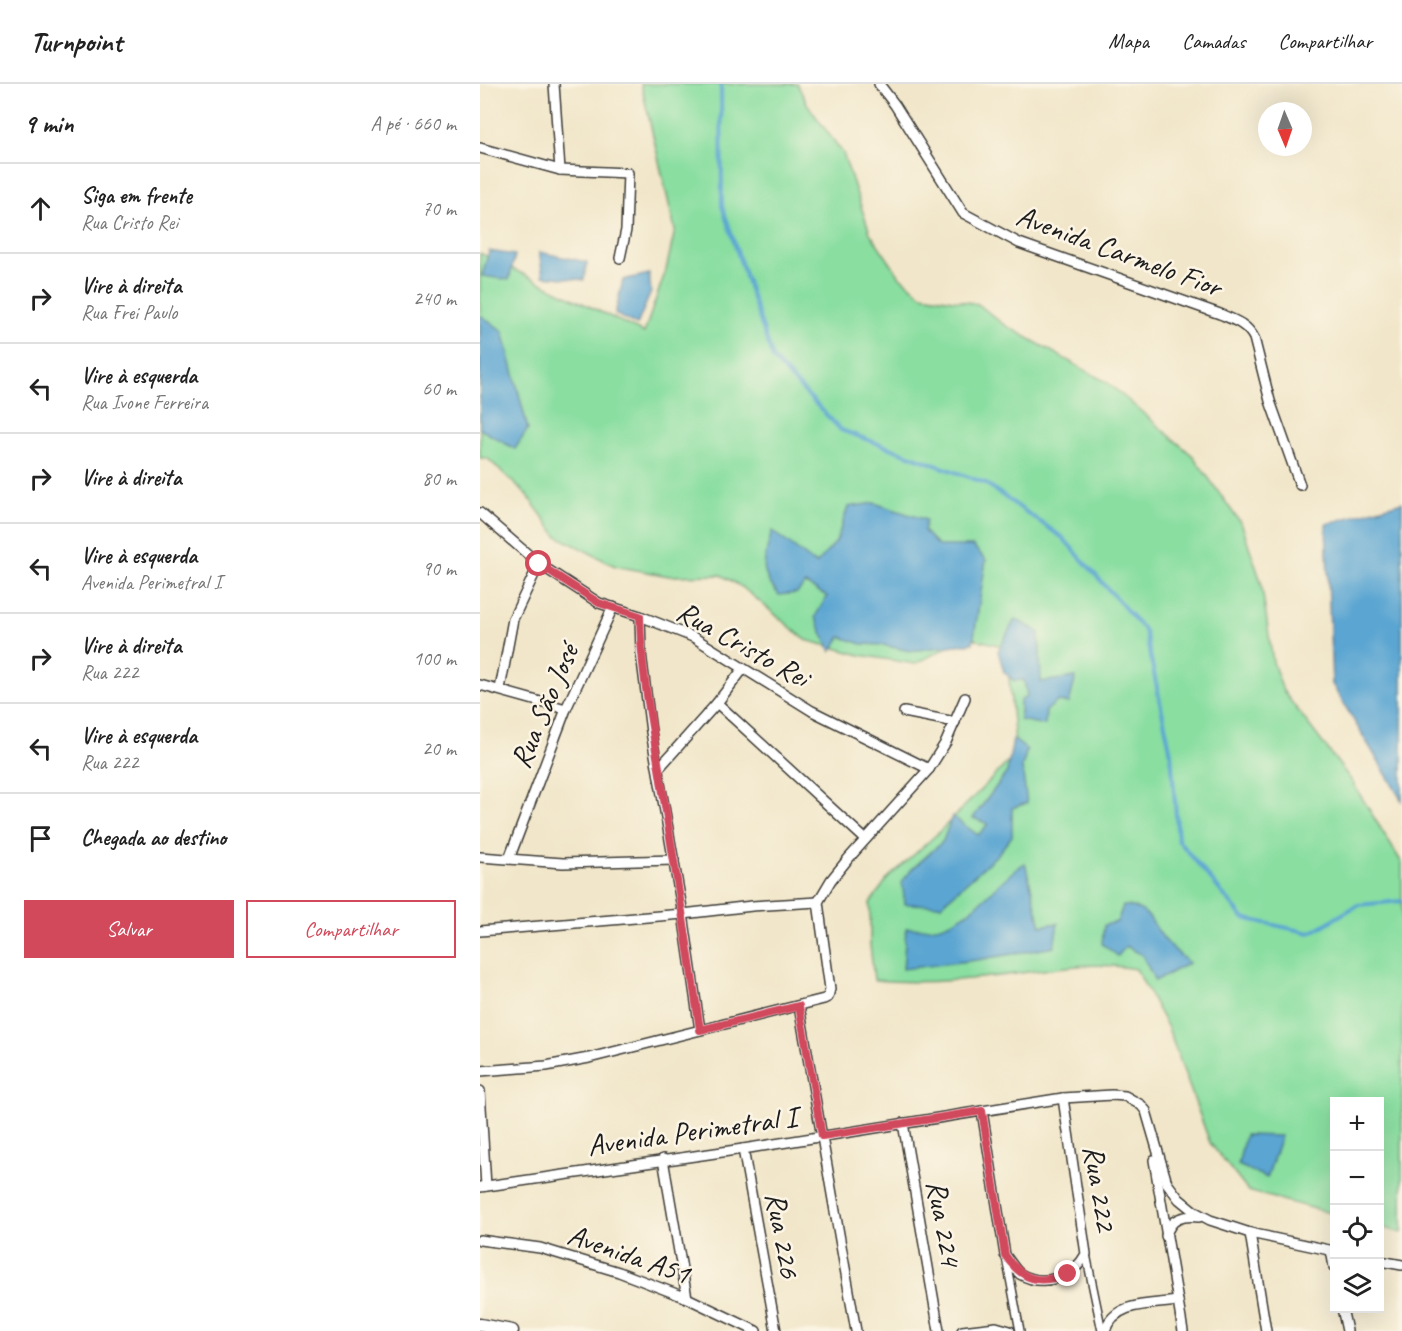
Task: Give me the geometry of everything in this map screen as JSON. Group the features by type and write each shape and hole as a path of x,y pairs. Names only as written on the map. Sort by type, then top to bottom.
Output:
{"street":[{"path":"554,84 560,170"},
{"name":"Avenida Carmelo Fior","path":"879,84 895,105 963,213 1019,243 1220,314 1238,322 1251,332 1269,400 1300,485"},
{"path":"480,148 560,170 628,173 626,230 620,258"},
{"name":"Rua Cristo Rei","path":"480,513 539,564 599,603 693,637 812,711 929,769"},
{"path":"500,689 513,619 539,564"},
{"name":"Rua São José","path":"509,859 566,709 613,607"},
{"path":"640,616 641,653 651,732 659,768 700,1030"},
{"path":"659,768 717,703 742,669"},
{"path":"480,685 566,709"},
{"path":"480,1071 564,1063 824,999 829,993 829,978 818,902 831,880 865,839 929,769 946,742 965,698"},
{"path":"717,703 865,839"},
{"path":"904,712 955,723"},
{"path":"480,857 563,863 674,860"},
{"path":"480,931 818,902"},
{"path":"799,1006 856,1331"},
{"path":"480,1091 483,1186"},
{"name":"Avenida Perimetral I","path":"483,1186 743,1149 1063,1098 1125,1096 1141,1105 1147,1116"},
{"name":"Rua 222","path":"1005,1255 1021,1274 1037,1279 1050,1279 1075,1270 1086,1254 1063,1098"},
{"path":"982,1111 1005,1255 1020,1331"},
{"path":"1147,1116 1167,1183 1189,1208 1204,1217 1250,1233 1330,1249"},
{"path":"1147,1116 1183,1331"},
{"name":"Rua 224","path":"903,1123 939,1331"},
{"name":"Rua 226","path":"743,1149 776,1331"},
{"path":"663,1160 687,1298"},
{"path":"1166,1238 1168,1229 1175,1220 1185,1216 1204,1217"},
{"path":"1250,1233 1266,1331"},
{"name":"Avenida A51","path":"480,1240 540,1248 619,1272 687,1298 756,1331"},
{"path":"1086,1254 1104,1331"},
{"path":"1384,1262 1402,1265"},
{"path":"1104,1331 1111,1317 1120,1310 1178,1301"},
{"path":"1343,1313 1347,1331"},
{"path":"480,1325 512,1331"},
{"path":"962,1331 996,1327 1010,1331"}],"green space":[{"path":"641,84 797,84 809,107 843,153 870,233 900,277 922,295 978,304 1003,324 1108,383 1193,456 1242,525 1261,582 1273,662 1283,691 1351,780 1402,863 1402,1233 1384,1228 1384,1097 1330,1097 1330,1213 1248,1191 1210,1143 1168,1028 1136,969 1100,965 952,981 874,980 870,945 870,903 888,878 937,834 1016,754 1006,647 967,637 915,664 860,655 806,640 742,587 721,575 669,576 615,566 557,536 526,494 487,458 480,458 480,253 644,333 666,270 675,230"}],"water":[{"path":"489,251 515,255 509,280 482,276"},
{"path":"539,252 587,262 584,280 543,276"},
{"path":"649,274 651,292 637,325 615,314 623,280"},
{"path":"480,315 503,331 528,429 515,449 480,429"},
{"path":"1402,502 1402,801 1332,684 1326,524"},
{"path":"874,503 926,520 924,531 938,546 973,546 986,560 973,643 910,651 883,645 862,644 841,637 831,652 815,617 827,596 805,584 797,593 779,595 772,587 764,565 772,531 816,564 836,542 848,507"},
{"path":"1015,619 1039,632 1041,682 1076,677 1069,703 1058,701 1046,711 1045,725 1020,720 1020,701 1027,696 1024,680 1014,681 1004,672 998,651"},
{"path":"1013,739 1027,750 1022,767 1027,803 1012,808 1012,836 997,855 941,905 905,904 902,882 911,870 943,841 952,816 978,835 988,824 973,818 1007,772"},
{"path":"1025,863 1041,926 1058,923 1054,947 903,969 906,928 930,928 958,919"},
{"path":"1123,906 1144,912 1165,940 1189,963 1155,981 1142,955 1126,946 1118,956 1102,944 1104,925 1117,922"},
{"path":"1245,1135 1281,1136 1267,1178 1238,1165"}],"waterway":[{"path":"721,84 722,206 773,359 841,430 985,483 1063,538 1145,631 1171,754 1178,840 1243,918 1310,933 1358,905 1402,901"}],"route":[{"path":"539,564 599,603 640,616 641,653 651,732 659,768 700,1030 799,1006 822,1136 982,1111 1005,1255 1015,1269 1028,1277 1050,1279 1068,1274"}]}
